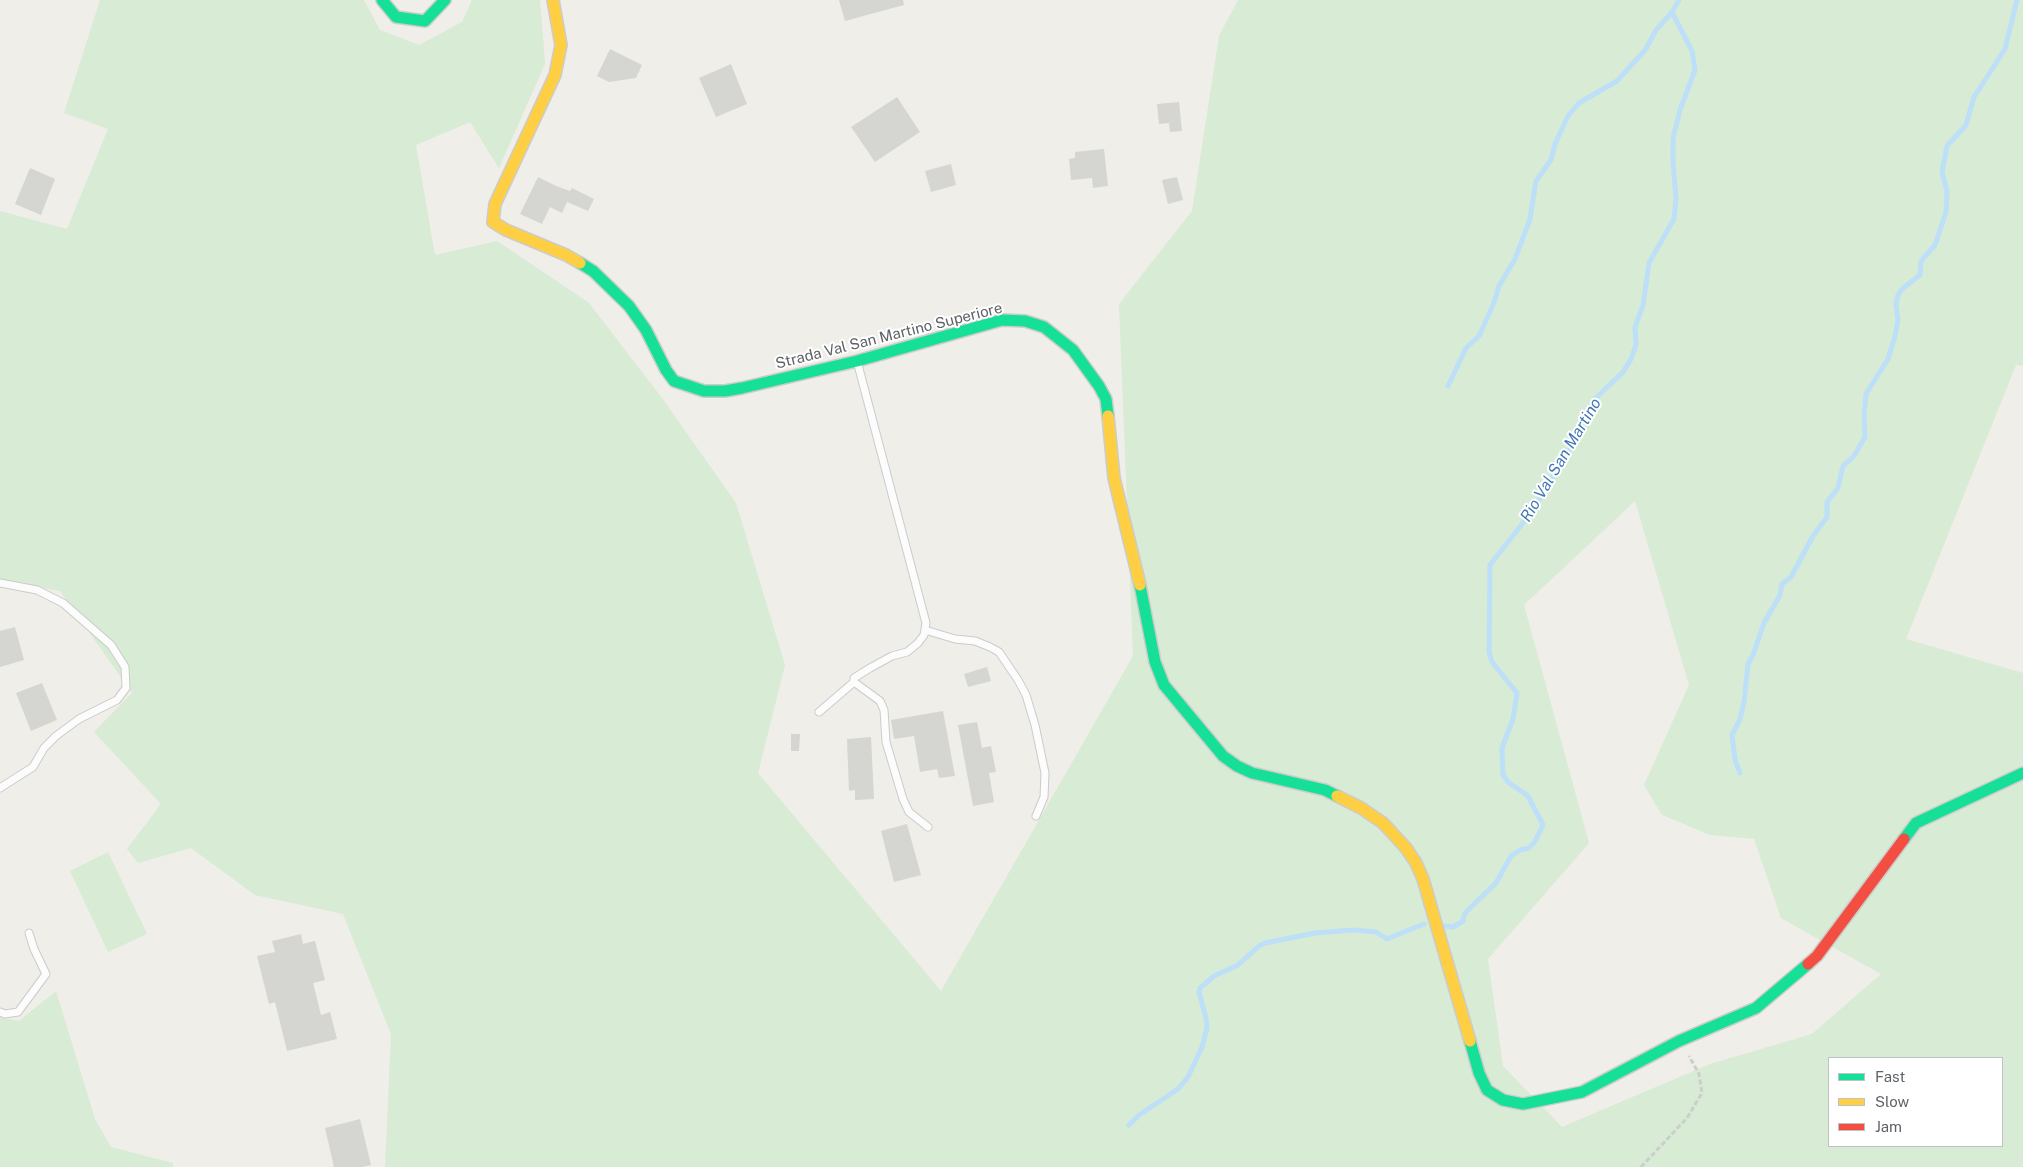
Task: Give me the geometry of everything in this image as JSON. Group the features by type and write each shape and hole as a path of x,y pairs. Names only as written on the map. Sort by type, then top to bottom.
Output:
{"street":[{"path":"382,0 396,17 426,20 445,0"},
{"name":"Strada Val San Martino Superiore","path":"553,0 561,45 555,75 495,204 494,222 506,230 566,255 593,271 630,306 646,330 666,370 674,381 704,391 725,391 857,361 1002,320 1024,321 1044,327 1073,350 1106,399 1114,478 1145,608 1155,662 1164,685 1172,698 1223,756 1237,766 1252,773 1273,776 1324,790 1361,808 1383,823 1406,848 1416,863 1423,879 1479,1073 1488,1090 1503,1100 1523,1104 1582,1092 1679,1040 1756,1008 1817,956 1916,823 2023,773"}],"lane":[{"path":"819,712 854,682 854,678 892,656 907,652 918,643 924,635 926,623 857,361"},
{"path":"0,584 37,590 64,602 111,645 125,667 126,688 117,700 79,719 56,736 44,748 33,767 0,788"},
{"path":"925,630 955,639 975,641 990,647 999,652 1018,680 1026,695 1046,773 1044,797 1036,816"},
{"path":"854,682 880,700 884,710 886,742 903,800 909,812 928,827"},
{"path":"0,1012 5,1014 18,1012 46,974 30,933"}],"path":[{"path":"1641,1167 1687,1118 1702,1093 1699,1074 1679,1040"}],"green space":[{"path":"100,0 364,0 380,30 419,45 462,22 472,0 540,0 545,64 499,168 470,122 416,145 435,255 497,241 589,303 662,398 736,503 785,665 758,773 941,991 1133,656 1119,304 1192,211 1219,36 1238,0 2023,0 2023,366 2016,365 1906,639 2023,673 2023,1167 385,1167 391,1034 343,914 255,895 191,848 138,863 127,849 161,804 94,732 132,693 60,591 0,580 0,211 67,229 108,129 64,113","holes":["1635,501 1689,685 1644,785 1662,815 1710,835 1754,839 1781,918 1881,974 1812,1034 1710,1064 1562,1127 1503,1066 1488,959 1589,843 1524,605"]},
{"path":"108,852 147,934 108,952 70,871"},
{"path":"56,991 95,1119 111,1147 173,1163 173,1167 0,1167 0,1017 19,1021"}],"building":[{"path":"839,0 903,0 904,5 845,21"},
{"path":"610,49 642,65 636,78 609,82 597,76"},
{"path":"731,64 747,104 716,117 699,78"},
{"path":"897,97 920,132 875,162 851,127"},
{"path":"1179,102 1182,131 1170,132 1169,123 1159,124 1157,104"},
{"path":"1104,149 1108,186 1093,188 1092,178 1071,180 1069,159 1075,158 1075,152"},
{"path":"951,164 956,185 931,192 925,171"},
{"path":"30,168 55,179 41,215 15,204"},
{"path":"538,177 570,191 572,188 594,199 588,211 567,202 562,213 550,207 542,224 520,214"},
{"path":"1177,177 1183,200 1168,204 1162,180"},
{"path":"15,627 24,660 0,667 0,631"},
{"path":"987,667 991,681 968,687 964,674"},
{"path":"42,683 57,720 31,731 16,693"},
{"path":"943,711 955,776 939,778 937,769 920,772 914,736 894,739 891,720"},
{"path":"977,722 982,748 991,746 996,772 989,773 994,802 973,806 958,725"},
{"path":"791,734 800,734 799,751 791,751"},
{"path":"871,737 874,799 855,800 855,790 849,791 847,739"},
{"path":"907,824 921,875 894,882 881,831"},
{"path":"301,934 303,944 315,941 325,980 313,983 321,1015 330,1012 337,1039 287,1051 275,1002 269,1004 257,956 275,952 272,941"},
{"path":"360,1119 371,1165 362,1167 334,1167 325,1128"}],"waterway":[{"name":"Rio Val San Martino","path":"1445,926 1453,927 1463,921 1465,913 1496,883 1511,856 1520,850 1529,848 1534,843 1543,825 1528,796 1508,782 1503,775 1502,748 1513,719 1517,693 1492,662 1489,652 1490,565 1530,514 1576,439 1595,399 1623,372 1631,359 1636,345 1635,327 1643,305 1649,263 1674,219 1676,198 1673,138 1680,110 1695,70 1692,51 1672,12 1679,0"},
{"path":"1740,773 1735,760 1732,735 1740,719 1744,702 1748,664 1764,623 1780,595 1782,584 1791,577 1813,536 1827,517 1827,502 1838,488 1843,466 1854,456 1865,437 1864,415 1866,394 1888,359 1898,320 1896,304 1898,295 1902,289 1920,275 1921,261 1935,245 1946,212 1947,191 1942,172 1947,146 1966,125 1974,97 2005,49 2017,0"},
{"path":"1448,386 1466,348 1479,336 1499,286 1515,259 1530,219 1536,181 1551,160 1555,144 1568,116 1579,103 1617,81 1646,49 1656,30 1672,12"},
{"name":"Rio Val San Martino","path":"1129,1125 1139,1115 1178,1089 1188,1077 1202,1047 1207,1028 1199,992 1200,988 1214,976 1238,965 1265,943 1315,933 1354,930 1376,932 1387,939 1424,924"}],"traffic: fast":[{"path":"382,0 396,17 425,21 445,0"},
{"path":"580,263 593,271 629,306 646,330 666,370 674,381 704,391 725,391 742,388 857,361 1002,320 1025,321 1044,327 1073,350 1106,399 1108,416"},
{"path":"1140,585 1155,662 1164,685 1223,756 1237,766 1252,773 1325,790 1337,796"},
{"path":"1904,839 1916,823 2023,773"},
{"path":"1470,1041 1479,1073 1487,1090 1503,1100 1523,1104 1582,1092 1679,1041 1756,1008 1808,964"}],"traffic: slow":[{"path":"553,0 561,45 555,75 495,204 493,222 506,230 566,255 580,263"},
{"path":"1108,416 1114,478 1140,585"},
{"path":"1337,796 1361,808 1383,823 1406,848 1416,863 1423,879 1470,1041"}],"traffic: jam":[{"path":"1808,964 1817,956 1904,839"}]}
